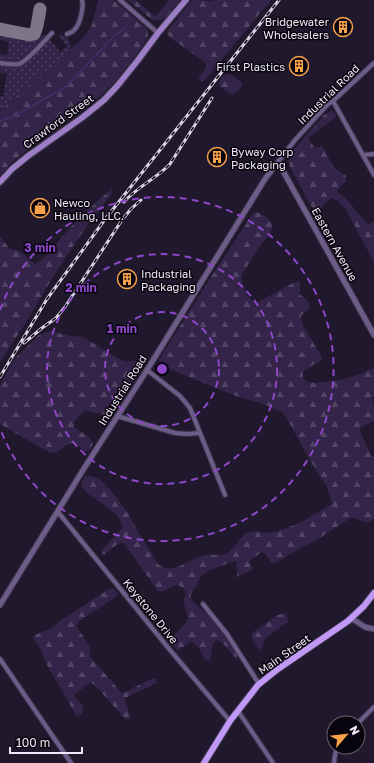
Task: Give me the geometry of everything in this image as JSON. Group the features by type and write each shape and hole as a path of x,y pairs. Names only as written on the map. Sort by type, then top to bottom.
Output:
{"main road":[{"name":"Crawford Street","path":"0,182 12,169 28,156 81,119 104,100 118,85 158,33 186,0"},
{"name":"Main Street","path":"204,763 230,721 259,684 273,672 336,630 364,606 374,593"}],"street":[{"path":"67,34 74,31 77,27 83,6 82,0"},
{"path":"120,0 158,33"},
{"path":"0,63 19,64 23,62 52,33"},
{"name":"Industrial Road","path":"0,605 265,180 291,146 328,104 374,64"},
{"path":"333,101 374,175"},
{"path":"363,155 374,154"},
{"name":"Eastern Avenue","path":"278,162 374,334"},
{"path":"146,370 172,389 190,408 225,495"},
{"path":"117,416 175,433 200,433"},
{"name":"Keystone Drive","path":"58,512 170,650 230,721"},
{"path":"203,604 227,634 259,684"},
{"path":"351,618 365,627 374,629"},
{"path":"0,659 71,763"},
{"path":"366,715 374,707"},
{"path":"238,711 274,763"}],"green space":[{"path":"98,0 114,0 146,28 148,31 148,37 116,81 91,104 33,145 11,163 0,175 0,111 85,36 92,25"},
{"path":"128,0 135,0 155,16 169,0 180,0 168,16 164,19 156,21 151,19"},
{"path":"192,0 271,0 202,82 199,78 206,68 206,63 172,39 167,32"},
{"path":"0,32 27,37 48,35 60,52 67,46 58,35 67,36 71,49 0,111 0,96 3,97 7,74 0,73 0,54 7,55 9,42 0,40"},
{"path":"230,74 242,83 239,90 232,95 220,87 219,84 222,77"},
{"path":"331,111 336,115 335,118 308,138 314,147 322,146 333,166 346,176 346,181 337,191 368,224 374,221 374,262 346,210 338,201 332,198 325,203 316,215 290,167 288,159 290,154 324,115"},
{"path":"113,187 110,196 91,220 54,275 30,316 0,362 0,237 10,249 17,250 22,253 35,264 45,257 75,223"},
{"path":"254,212 265,216 273,225 270,234 262,243 241,276 243,284 247,295 256,303 295,282 298,281 300,284 300,294 308,301 310,307 301,316 302,324 322,360 303,371 303,378 307,382 333,381 358,375 374,368 374,396 372,398 374,407 374,421 359,428 372,457 374,456 374,519 367,523 355,518 350,518 317,540 302,547 276,563 271,563 266,554 262,552 250,560 252,570 237,577 237,563 235,561 212,569 201,576 196,587 191,593 191,598 209,615 221,630 230,642 238,659 237,660 225,645 217,640 212,646 210,662 205,659 198,647 191,641 178,651 168,640 184,626 188,618 183,600 186,595 185,590 176,585 161,592 158,591 126,546 122,543 116,545 104,555 102,554 101,551 123,527 117,515 87,493 81,486 85,476 92,476 102,481 128,513 159,565 165,568 175,568 203,555 227,554 246,533 253,531 268,533 282,530 301,522 332,504 327,487 282,412 260,403 233,395 167,368 160,363 159,360"},
{"path":"50,331 70,336 83,337 123,361 140,361 145,365 110,416 87,411 82,412 74,422 74,427 90,438 93,444 90,450 85,452 72,443 67,444 58,452 50,452 0,424 0,385 14,359 39,335"},
{"path":"114,588 118,595 79,621 77,626 90,647 91,658 122,693 151,679 156,679 157,683 125,698 130,718 126,720 95,685 91,683 88,684 74,695 84,707 82,712 77,717 33,638 37,634 52,628 60,621 109,589"},
{"path":"286,613 288,622 265,639 261,650 257,647 252,638 252,633 278,615"}],"waterway":[{"path":"0,121 13,117 67,86 112,38 126,27"}],"taxiway":[{"path":"0,29 30,35 34,34 40,9"}],"railway":[{"path":"0,377 47,299 106,218 279,0"},
{"path":"124,202 135,191 170,164 212,98"},
{"path":"24,343 56,318 65,307 122,220 141,200"}],"place":[{"name":"Bridgewater Wholesalers","path":"343,27"},
{"name":"First Plastics","path":"299,66"},
{"name":"Byway Corp Packaging","path":"217,157"},
{"name":"Newco Hauling, LLC.","path":"40,208"},
{"name":"Industrial Packaging","path":"127,279"}]}
